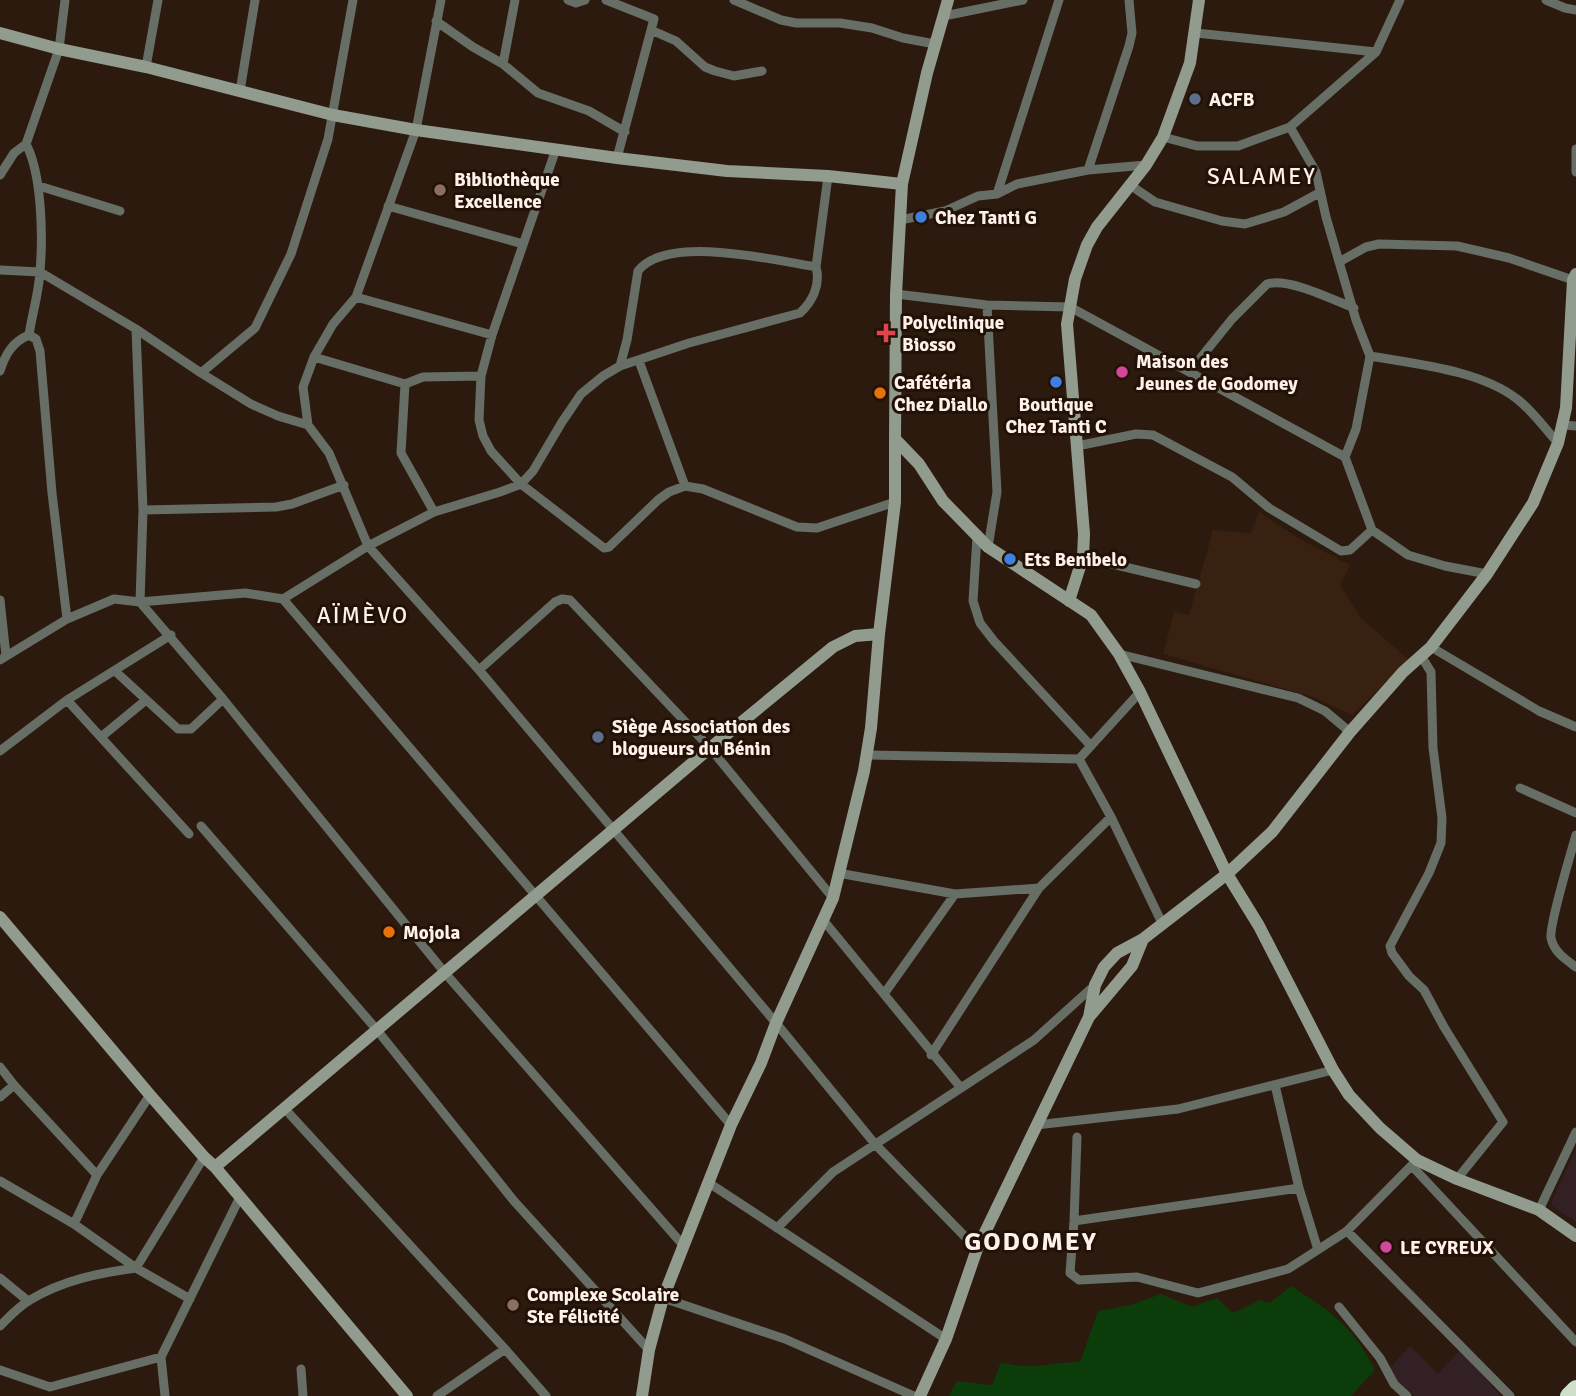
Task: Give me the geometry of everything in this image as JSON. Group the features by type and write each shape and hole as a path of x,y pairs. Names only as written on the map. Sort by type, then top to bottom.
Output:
{"highway":[{"path":"1569,1396 1576,1389"}],"main road":[{"path":"643,1396 649,1350 663,1298 683,1245 731,1125 833,898 867,755 895,502 897,294 902,184 948,0"},
{"path":"1069,601 1083,557 1083,514 1067,324 1075,279 1087,245 1163,137 1190,63 1199,0"},
{"path":"0,33 333,115 416,130 727,171 828,176 902,184"},
{"path":"1089,1017 1095,985 1104,967 1117,953 1143,939 1227,874 1272,832 1350,732 1403,672 1426,651 1487,573 1533,503 1558,443 1569,426 1566,408 1574,277"},
{"path":"894,439 919,464 943,501 988,547 1091,615 1119,654 1140,692 1227,874 1259,926 1333,1070 1363,1111 1414,1163 1539,1210 1576,1236"},
{"path":"215,1167 833,647 855,636 879,634"},
{"path":"0,917 407,1396"},
{"path":"920,1396 947,1339 977,1249 1036,1125 1089,1017 1132,966 1143,939"}],"street":[{"path":"0,175 3,162 26,144 59,49 65,0"},
{"path":"146,67 158,0"},
{"path":"240,91 255,0"},
{"path":"201,373 255,328 291,254 328,139 354,0"},
{"path":"441,0 416,130 356,298 333,324 314,357 303,387 309,425 329,453 368,546 479,670 875,1144 977,1249"},
{"path":"503,64 515,0"},
{"path":"568,0 576,3 584,0"},
{"path":"606,0 654,19 617,158"},
{"path":"734,0 781,20 796,23 840,23 935,44"},
{"path":"944,16 1023,0"},
{"path":"997,194 1059,0"},
{"path":"1088,170 1129,47 1132,33 1129,0"},
{"path":"1163,137 1197,146 1238,146 1290,127 1376,52 1400,0"},
{"path":"1546,0 1576,10"},
{"path":"436,21 503,64 538,93 589,111 625,132"},
{"path":"651,30 676,41 705,67 715,71 734,76 762,71"},
{"path":"1196,33 1376,52"},
{"path":"1290,127 1320,182 1319,193 1370,356 1362,405 1345,457"},
{"path":"26,144 32,155 39,186 40,272 29,335"},
{"path":"556,149 492,335 481,376 479,420 482,436 491,451 521,484 604,548 609,547 669,492 685,486 703,489 797,527 806,528 817,528 895,502"},
{"path":"1576,149 1576,172"},
{"path":"900,220 945,211 978,197 997,194 1017,184 1088,170 1146,164"},
{"path":"283,599 368,546 433,512 521,484 533,471 581,394 620,366 688,343 800,313 811,303 816,288 816,267 828,176"},
{"path":"1130,185 1155,202 1222,221 1245,224 1284,212 1319,193"},
{"path":"39,186 120,211"},
{"path":"388,206 523,244"},
{"path":"1339,262 1366,247 1379,244 1457,246 1574,277"},
{"path":"620,366 638,271 645,262 686,252 718,252 816,267"},
{"path":"0,270 40,272 136,329 251,404 309,425"},
{"path":"1190,371 1232,319 1267,284 1274,281 1353,308"},
{"path":"897,294 987,305 1070,307 1345,457 1372,530 1408,555 1445,566 1487,573"},
{"path":"356,298 492,335"},
{"path":"987,305 997,482 988,547"},
{"path":"136,329 143,510 140,601 171,635 445,974 683,1245"},
{"path":"0,371 6,353 29,335"},
{"path":"29,335 36,339 40,351 52,493 68,619"},
{"path":"1370,356 1447,369 1504,390 1518,399 1558,443"},
{"path":"314,357 405,384 423,377 481,376"},
{"path":"639,361 685,486"},
{"path":"405,384 401,453 433,512"},
{"path":"1077,446 1136,434 1153,435 1232,477 1269,508 1341,551 1350,550 1372,530"},
{"path":"143,510 276,507 344,485"},
{"path":"977,536 973,601 980,623 993,641 1091,746"},
{"path":"1083,557 1196,584"},
{"path":"0,600 3,658 68,619 114,598 140,601 245,593 283,599 731,1125"},
{"path":"479,670 555,602 570,600 710,748 833,898"},
{"path":"0,751 67,700 171,635"},
{"path":"1426,651 1539,711 1576,727"},
{"path":"1426,651 1430,672 1441,843 1429,873 1390,946 1409,976 1424,990 1503,1122 1457,1179"},
{"path":"1119,654 1298,698 1325,711 1350,732"},
{"path":"115,671 177,729 191,729 223,699"},
{"path":"867,755 1079,759 1140,692"},
{"path":"67,700 189,834"},
{"path":"101,737 146,700"},
{"path":"1079,759 1111,817 1162,923"},
{"path":"1520,788 1576,813"},
{"path":"931,1055 1039,888 1111,817"},
{"path":"201,826 377,1030 514,1201 649,1350"},
{"path":"1576,835 1551,932 1555,948 1576,967"},
{"path":"838,873 955,894 1039,888"},
{"path":"884,994 955,894"},
{"path":"824,921 931,1055 961,1088"},
{"path":"777,1228 833,1172 1034,1040 1095,985"},
{"path":"0,1067 97,1175"},
{"path":"1036,1125 1178,1109 1333,1070"},
{"path":"0,1097 14,1085"},
{"path":"1275,1085 1299,1188 1318,1250"},
{"path":"74,1224 97,1175 150,1095"},
{"path":"285,1109 546,1396"},
{"path":"1539,1210 1576,1132"},
{"path":"1077,1137 1070,1273 1079,1280 1137,1277 1198,1293 1288,1269 1347,1231 1414,1163 1576,1342"},
{"path":"0,1326 28,1301 67,1282 86,1276 136,1268 204,1157"},
{"path":"0,1181 74,1224 136,1268 190,1299"},
{"path":"709,1183 947,1339"},
{"path":"1074,1220 1299,1188"},
{"path":"164,1396 161,1357 240,1197"},
{"path":"1347,1231 1510,1396"},
{"path":"0,1278 28,1301"},
{"path":"663,1298 785,1339 914,1396"},
{"path":"1339,1307 1380,1358 1394,1384 1407,1396"},
{"path":"436,1396 505,1349"},
{"path":"0,1370 49,1391 161,1357"},
{"path":"301,1369 303,1396"}],"shaded area":[{"path":"1259,512 1298,538 1350,565 1340,585 1361,618 1409,660 1352,715 1313,697 1163,654 1174,612 1189,615 1213,530 1251,533"},
{"path":"1576,1149 1576,1222 1552,1206 1552,1200"},
{"path":"1410,1346 1438,1374 1460,1350 1501,1396 1414,1396 1386,1372"}],"green space":[{"path":"1291,1286 1349,1330 1375,1370 1351,1396 949,1396 957,1381 992,1385 1001,1362 1031,1366 1080,1362 1098,1311 1130,1305 1161,1294 1192,1307 1217,1298 1233,1313 1260,1300 1270,1303"}],"place":[{"name":"ACFB","path":"1195,99"},
{"name":"Bibliothèque Excellence","path":"440,190"},
{"name":"Chez Tanti G","path":"921,217"},
{"name":"Polyclinique Biosso","path":"886,333"},
{"name":"Maison des Jeunes de Godomey","path":"1122,372"},
{"name":"Boutique Chez Tanti C","path":"1056,382"},
{"name":"Cafétéria Chez Diallo","path":"880,393"},
{"name":"Ets Benibelo","path":"1010,559"},
{"name":"Siège Association des blogueurs du Bénin","path":"598,737"},
{"name":"Mojola","path":"389,932"},
{"name":"LE CYREUX","path":"1386,1247"},
{"name":"Complexe Scolaire Ste Félicité","path":"513,1305"}],"district":[{"name":"SALAMEY","path":"1262,176"},
{"name":"AÏMÈVO","path":"363,615"},
{"name":"GODOMEY","path":"1031,1241"}]}
